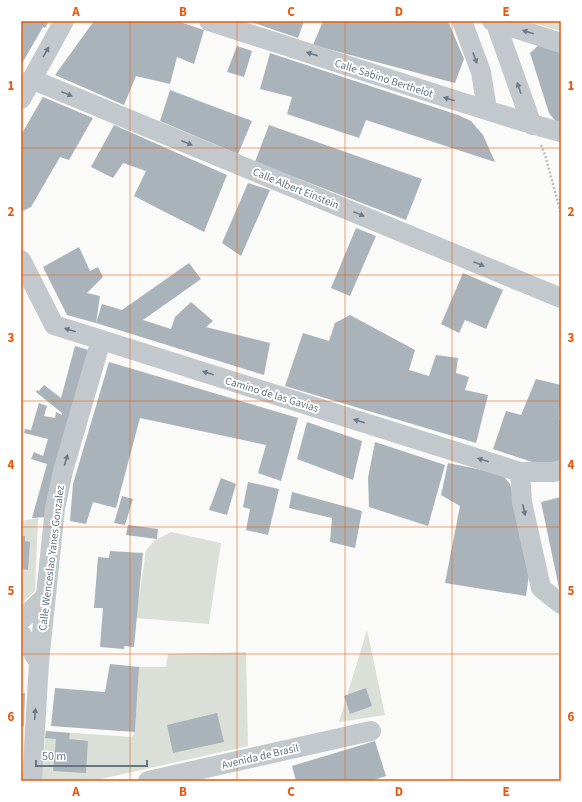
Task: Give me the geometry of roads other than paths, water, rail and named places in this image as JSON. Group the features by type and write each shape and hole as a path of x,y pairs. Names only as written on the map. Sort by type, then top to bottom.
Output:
{"street":[{"path":"21,99 64,21"},
{"name":"Calle Sabino Berthelot","path":"209,21 451,100 487,109 532,125 561,132"},
{"path":"462,21 481,72 487,109"},
{"path":"494,21 561,42"},
{"path":"494,21 532,125"},
{"name":"Calle Albert Einstein","path":"31,79 561,298"},
{"name":"Camino de las Gavias","path":"21,260 54,325 520,472 553,472 561,470"},
{"name":"Calle Wenceslao Yanes Gonzalez","path":"32,781 28,738 39,662 44,598 55,508 101,340"},
{"path":"520,472 522,502 541,588 561,604"},
{"path":"21,620 44,598"},
{"path":"21,634 39,662"},
{"name":"Avenida de Brasil","path":"148,781 371,731"}]}
